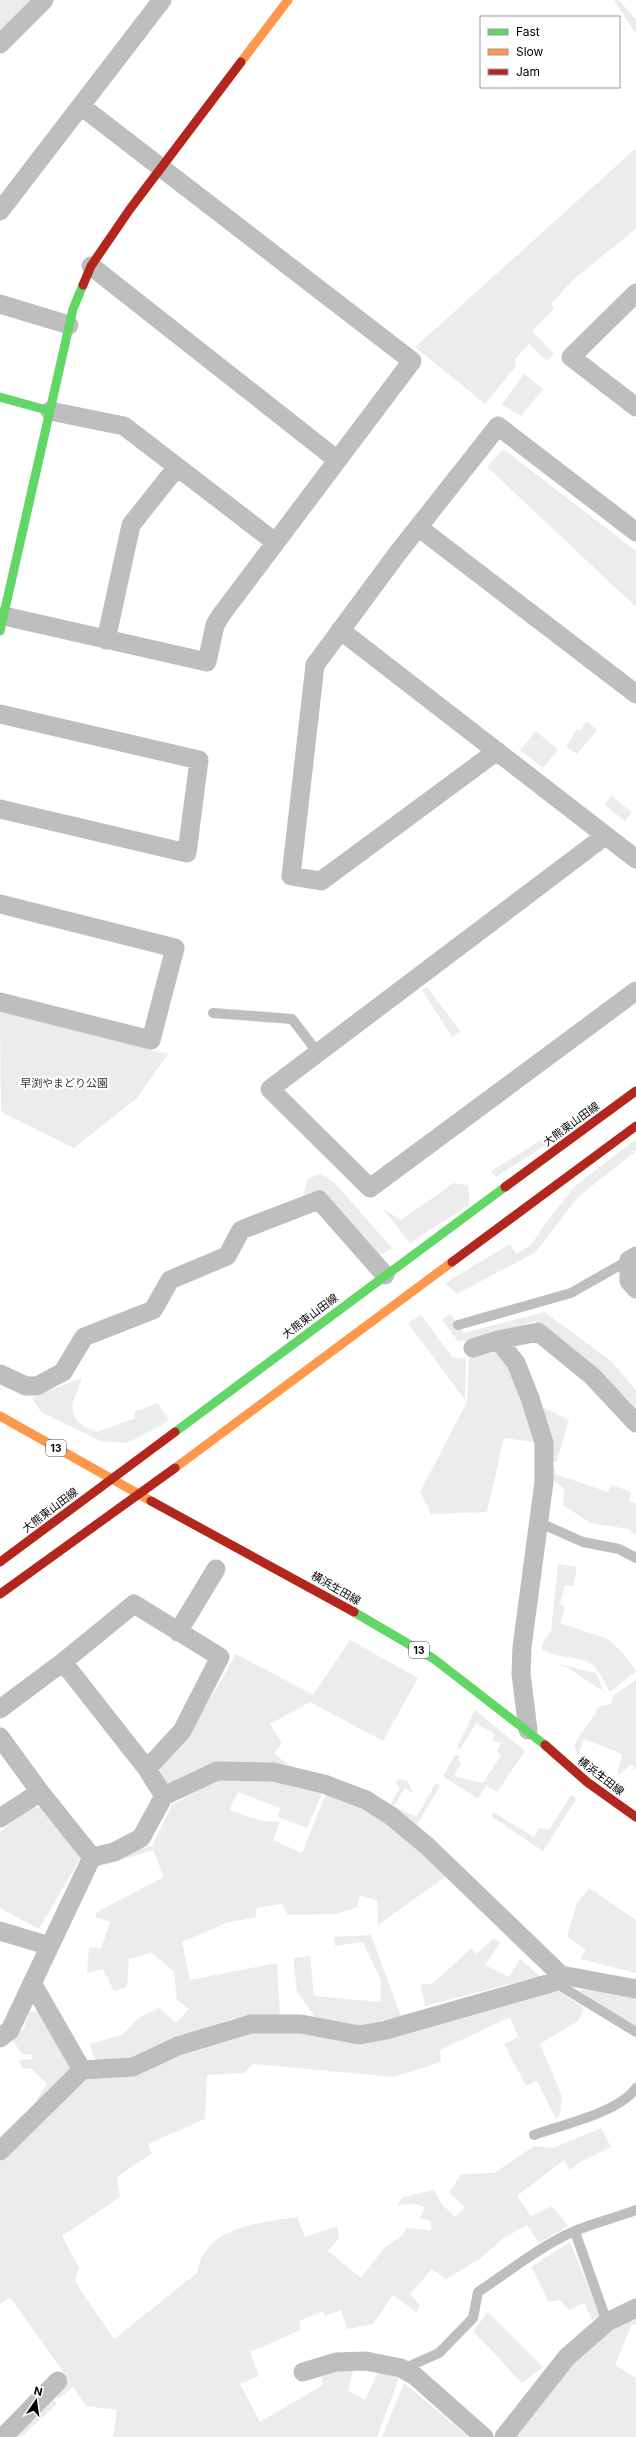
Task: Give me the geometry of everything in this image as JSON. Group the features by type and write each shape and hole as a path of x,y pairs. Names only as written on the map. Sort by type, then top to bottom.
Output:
{"street":[{"path":"0,44 44,0"},
{"path":"0,211 162,0"},
{"path":"81,106 160,169 412,361 336,460 215,625 207,662 106,640 2,623 69,325 73,309 91,266 160,169 288,0"},
{"path":"91,266 336,460"},
{"path":"636,293 571,357 636,407"},
{"path":"0,304 69,325"},
{"path":"0,397 50,411 124,426 275,542"},
{"path":"497,751 321,881 291,876 315,665 418,527 498,426 634,528"},
{"path":"106,640 131,525 177,467"},
{"path":"418,527 636,694"},
{"path":"340,630 636,859"},
{"path":"0,714 199,760 187,853 0,809"},
{"path":"605,836 270,1089 370,1188 636,991"},
{"path":"0,904 175,948 151,1040 0,1002"},
{"name":"大熊東山田線","path":"0,1562 385,1275 636,1091"},
{"path":"0,1594 139,1495 636,1126"},
{"path":"0,1374 26,1386 38,1386 63,1372 84,1337 153,1310 170,1280 227,1256 241,1230 319,1200 385,1275"},
{"path":"633,1258 629,1281 636,1289"},
{"path":"470,1348 498,1340 538,1332 592,1376 636,1423"},
{"path":"498,1340 516,1363 530,1398 544,1442 544,1482 540,1523 522,1647 521,1674 528,1730"},
{"name":"横浜生田線","path":"0,1416 229,1547 322,1593 434,1660 528,1730 587,1782 636,1817"},
{"path":"178,1632 216,1568"},
{"path":"0,1709 63,1662 134,1604 220,1657 182,1731 147,1769"},
{"path":"63,1662 147,1769 164,1796"},
{"path":"0,1737 40,1792 92,1857"},
{"path":"92,1857 114,1852 141,1838 164,1796 217,1771 273,1772 324,1784 366,1800 391,1816 426,1845 558,1979"},
{"path":"0,1818 40,1792"},
{"path":"0,2038 10,2030 92,1857"},
{"path":"0,1931 50,1946"},
{"path":"0,2151 82,2070 133,2067 178,2046 251,2024 301,2024 359,2035 386,2030 558,1979 636,1989"},
{"path":"32,1983 82,2070"},
{"path":"504,2437 567,2358 607,2322 636,2308"},
{"path":"303,2372 336,2362 366,2361 403,2369 415,2376 484,2437"},
{"path":"3,2437 58,2381"}],"lane":[{"path":"213,1013 292,1019 318,1053"},
{"path":"458,1325 571,1293 633,1258"},
{"path":"540,1523 583,1542 619,1549 636,1558"},
{"path":"558,1979 636,2032"},
{"path":"534,2135 611,2107 636,2088"},
{"path":"403,2369 439,2353 473,2318 478,2292 523,2263 530,2256 575,2232 636,2210"},
{"path":"575,2232 607,2322"}],"green space":[{"path":"0,0 32,0 0,32"},
{"path":"614,0 619,0 636,20 636,34"},
{"path":"636,148 636,229 575,278 551,304 554,309 532,331 554,354 547,361 529,344 515,359 516,366 485,404 415,347"},
{"path":"524,374 543,389 521,416 502,404"},
{"path":"503,449 636,551 636,607 487,467"},
{"path":"586,721 597,730 577,754 566,747 577,729 581,730"},
{"path":"536,731 558,750 543,768 520,750"},
{"path":"611,796 632,812 625,821 604,805"},
{"path":"427,987 461,1032 452,1037 422,990"},
{"name":"早渕やまどり公園","path":"0,1011 168,1054 137,1098 74,1148 1,1112"},
{"path":"595,1101 603,1108 496,1177 491,1171 543,1139"},
{"path":"636,1139 636,1151 578,1197 536,1252 457,1294 445,1283 510,1244 516,1254 531,1245 545,1224 574,1187"},
{"path":"320,1174 334,1182 392,1248 381,1255 325,1194 314,1197 303,1194 308,1179"},
{"path":"454,1183 468,1185 470,1204 410,1243 383,1209 401,1220"},
{"path":"544,1312 611,1361 636,1390 636,1409 627,1398 535,1321 472,1340 458,1341 442,1320 450,1313 464,1333"},
{"path":"421,1315 453,1358 466,1358 465,1400 408,1323"},
{"path":"497,1349 511,1371 521,1393 533,1442 504,1438 487,1512 431,1514 420,1492 467,1402 469,1358"},
{"path":"81,1378 74,1399 73,1411 78,1421 86,1427 97,1432 135,1418 134,1412 158,1403 169,1421 127,1443 101,1441 41,1412 32,1398"},
{"path":"544,1408 569,1420 557,1461 549,1463"},
{"path":"549,1468 555,1469 555,1474 608,1492 612,1485 631,1492 629,1500 636,1504 636,1535 628,1529 590,1523 563,1505 564,1488 547,1476"},
{"path":"558,1564 577,1567 573,1586 565,1585 560,1604 565,1607 560,1623 608,1639 622,1652 636,1671 610,1692 593,1665 581,1659 554,1655 542,1649 543,1642 551,1631"},
{"path":"350,1640 418,1678 383,1741 310,1702 270,1724 282,1743 274,1754 295,1769 169,1788 160,1770 186,1741 236,1654 313,1695"},
{"path":"553,1663 596,1673 604,1692 568,1668"},
{"path":"636,1680 636,1769 631,1765 617,1776 622,1754 584,1739 578,1756 574,1745 600,1706 611,1704 613,1696"},
{"path":"475,1710 525,1751 497,1792 486,1785 478,1799 443,1776 455,1755 460,1756 458,1759 461,1763 454,1776 483,1783 501,1755 497,1751 501,1743 492,1740 495,1734 476,1723 460,1749 457,1747"},
{"path":"272,1777 324,1789 307,1828 278,1817 280,1808 238,1792 229,1810 262,1821 280,1822 273,1840 302,1853 328,1789 391,1821 445,1877 378,1925 377,1900 360,1896 357,1907 337,1914 288,1915 282,1904 257,1908 256,1917 226,1923 182,1942 190,1980 277,1963 280,2017 234,2018 132,2058 96,2061 89,2044 122,2035 137,2019 159,2008 176,2023 189,2009 177,2000 174,1972 152,1953 129,1959 127,1987 114,1991 103,1969 87,1973 89,1947 101,1949 110,1922 95,1917 97,1912 164,1877 153,1850 95,1868 95,1862 152,1846 172,1805 221,1778"},
{"path":"399,1779 408,1781 413,1794 405,1788 394,1806 416,1817 436,1783 440,1786 417,1825 389,1807 400,1788 396,1784"},
{"path":"571,1795 577,1798 543,1851 491,1816 493,1812 534,1837 539,1828 549,1830"},
{"path":"33,1806 45,1809 81,1857 39,1929 0,1908 0,1832"},
{"path":"589,1888 636,1920 636,1973 580,1959 586,1950 567,1936 577,1903"},
{"path":"371,1935 401,2016 357,2026 316,2019 297,1991 293,1958 310,1956 314,1996 380,2002 381,1981 363,1942 335,1946 334,1937"},
{"path":"494,1938 500,1943 485,1965 509,1977 520,1959 540,1976 425,2006 421,1985 433,1983 472,1948 477,1954"},
{"path":"597,1986 636,1995 636,2027 578,1991"},
{"path":"542,1989 558,1991 584,2008 578,2021 540,2044 562,2096 560,2115 556,2119 537,2081 526,2086 504,2044 518,2037 510,2017 440,2050 441,2062 394,2077 253,2064 243,2073 207,2075 205,2119 148,2144 152,2153 117,2177 120,2197 62,2236 79,2268 75,2282 114,2339 197,2273 202,2257 210,2245 222,2236 235,2230 251,2225 297,2217 305,2237 337,2226 339,2238 328,2251 361,2278 384,2248 400,2237 407,2228 431,2230 431,2221 420,2218 425,2207 414,2204 398,2205 403,2197 434,2190 441,2203 455,2217 465,2207 449,2193 461,2174 494,2173 534,2146 553,2148 601,2128 611,2147 578,2163 570,2170 564,2160 517,2196 531,2216 552,2206 568,2226 539,2243 527,2225 502,2239 481,2258 446,2279 432,2269 410,2294 420,2305 416,2312 393,2295 373,2324 347,2329 341,2310 325,2316 323,2311 299,2321 301,2330 250,2352 259,2376 240,2384 260,2422 323,2385 320,2371 353,2371 348,2391 365,2400 378,2372 399,2378 377,2437 113,2437 117,2410 86,2406 73,2387 58,2399 53,2394 69,2380 10,2297 0,2304 0,2162 79,2081 139,2070 251,2029 302,2028 361,2041"},
{"path":"40,2011 78,2069 42,2103 37,2099 47,2084 32,2069 22,2068 19,2060 32,2059 33,2055 22,2054 12,2040 24,2028 29,2012"},
{"path":"570,2242 600,2315 592,2320 584,2303 569,2310 560,2300 549,2302 531,2267"},
{"path":"488,2312 543,2367 522,2383 473,2331"},
{"path":"636,2314 636,2325 632,2324 615,2365 636,2378 636,2437 512,2437 572,2361 612,2326"},
{"path":"404,2383 469,2437 382,2437"},
{"path":"52,2397 57,2404 21,2437 9,2437"}],"traffic: fast":[{"path":"0,631 73,309 83,285"},
{"path":"0,397 50,411"},
{"path":"175,1432 505,1187"},
{"path":"354,1612 434,1659 545,1745"}],"traffic: slow":[{"path":"241,62 288,0"},
{"path":"175,1468 452,1262"},
{"path":"0,1416 151,1501"}],"traffic: jam":[{"path":"83,285 91,266 130,209 241,62"},
{"path":"505,1187 636,1091"},
{"path":"452,1262 636,1126"},
{"path":"0,1562 175,1432"},
{"path":"0,1594 175,1468"},
{"path":"151,1501 354,1612"},
{"path":"545,1745 587,1782 636,1817"}]}
